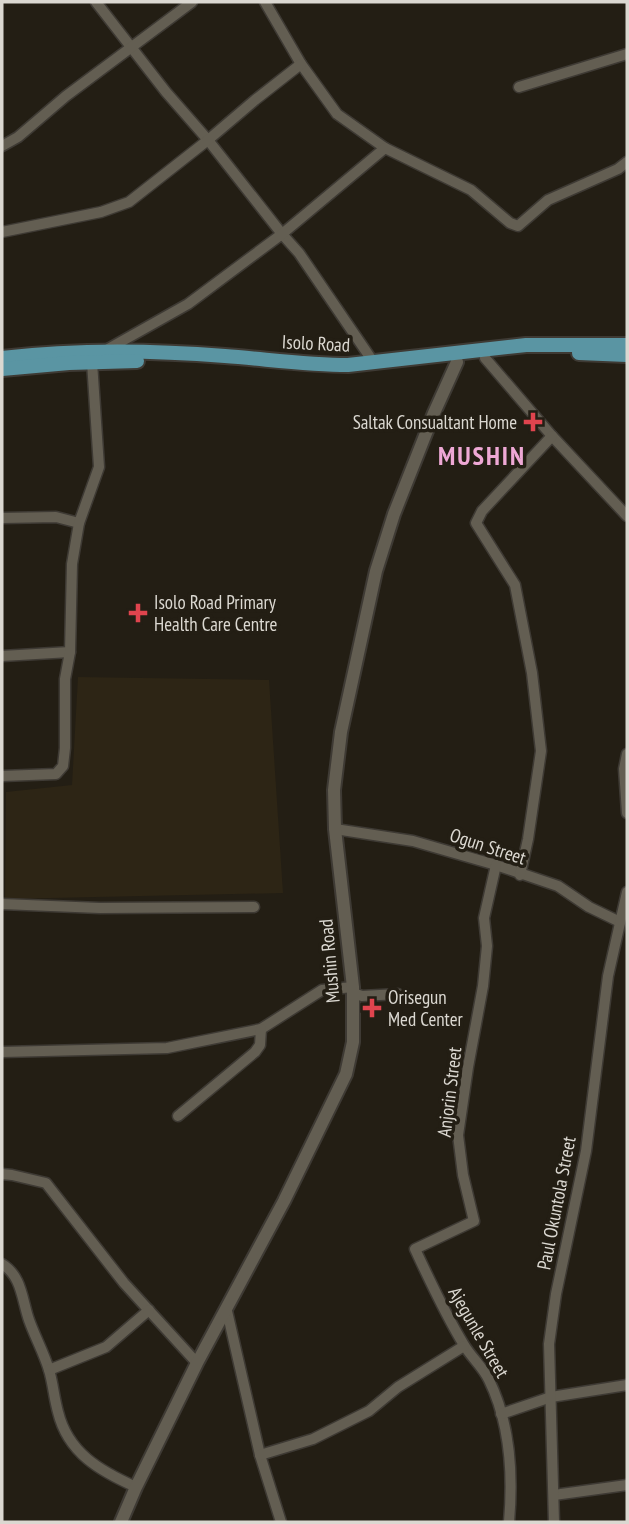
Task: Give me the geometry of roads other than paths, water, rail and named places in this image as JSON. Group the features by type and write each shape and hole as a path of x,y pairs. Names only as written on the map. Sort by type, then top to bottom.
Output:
{"main road":[{"name":"Isolo Road","path":"2,358 106,351 217,356 318,365 374,363 526,345 627,345"},
{"name":"Isolo Road","path":"2,369 92,362 153,361 331,374 554,353 627,355"},
{"name":"Mushin Road","path":"121,1522 197,1363 284,1201 346,1074 353,1042 354,990 335,829 334,790 341,732 376,571 394,514 457,362"}],"street":[{"path":"96,2 166,92 299,253 374,363"},
{"path":"2,146 19,137 66,96 192,2"},
{"path":"265,2 301,64 337,114 385,148 471,190 510,223 518,226 548,200 618,169 627,162"},
{"path":"519,87 627,54"},
{"path":"2,232 115,208 129,202 301,64"},
{"path":"106,351 188,304 282,234 385,148"},
{"path":"485,358 552,436 627,516"},
{"path":"2,776 56,774 63,766 72,564 79,523 99,467 92,362"},
{"path":"520,875 541,751 532,673 515,585 476,523 482,510 552,436"},
{"path":"2,517 56,517 79,523"},
{"path":"2,656 70,652"},
{"path":"627,754 624,769 627,813"},
{"name":"Ogun Street","path":"335,829 413,841 496,865 558,886 589,907 621,922"},
{"name":"Anjorin Street","path":"431,1284 415,1249 474,1221 463,1175 458,1135 483,986 487,946 484,918 496,865"},
{"name":"Paul Okuntola Street","path":"554,1522 549,1344 586,1151 608,976 627,892"},
{"path":"2,904 112,908 254,907"},
{"path":"2,1052 167,1048 261,1029 323,990 354,990 362,996 398,994"},
{"path":"178,1116 255,1052 261,1045 261,1029"},
{"path":"2,1174 46,1183 124,1283 197,1363"},
{"path":"2,1264 19,1283 28,1318 49,1370 58,1416 80,1453 97,1468 136,1487"},
{"name":"Ajegunle Street","path":"431,1284 464,1346 488,1379 500,1414 511,1472 509,1522"},
{"path":"49,1370 106,1347 149,1310"},
{"path":"227,1311 260,1455 281,1522"},
{"path":"260,1455 313,1439 369,1411 398,1387 464,1346"},
{"path":"500,1414 551,1397 627,1385"},
{"path":"554,1495 627,1485"}],"place":[{"name":"Saltak Consualtant Home","path":"533,422"},
{"name":"Isolo Road Primary Health Care Centre","path":"138,613"},
{"name":"Orisegun Med Center","path":"372,1008"}],"district":[{"name":"MUSHIN","path":"482,456"}]}
